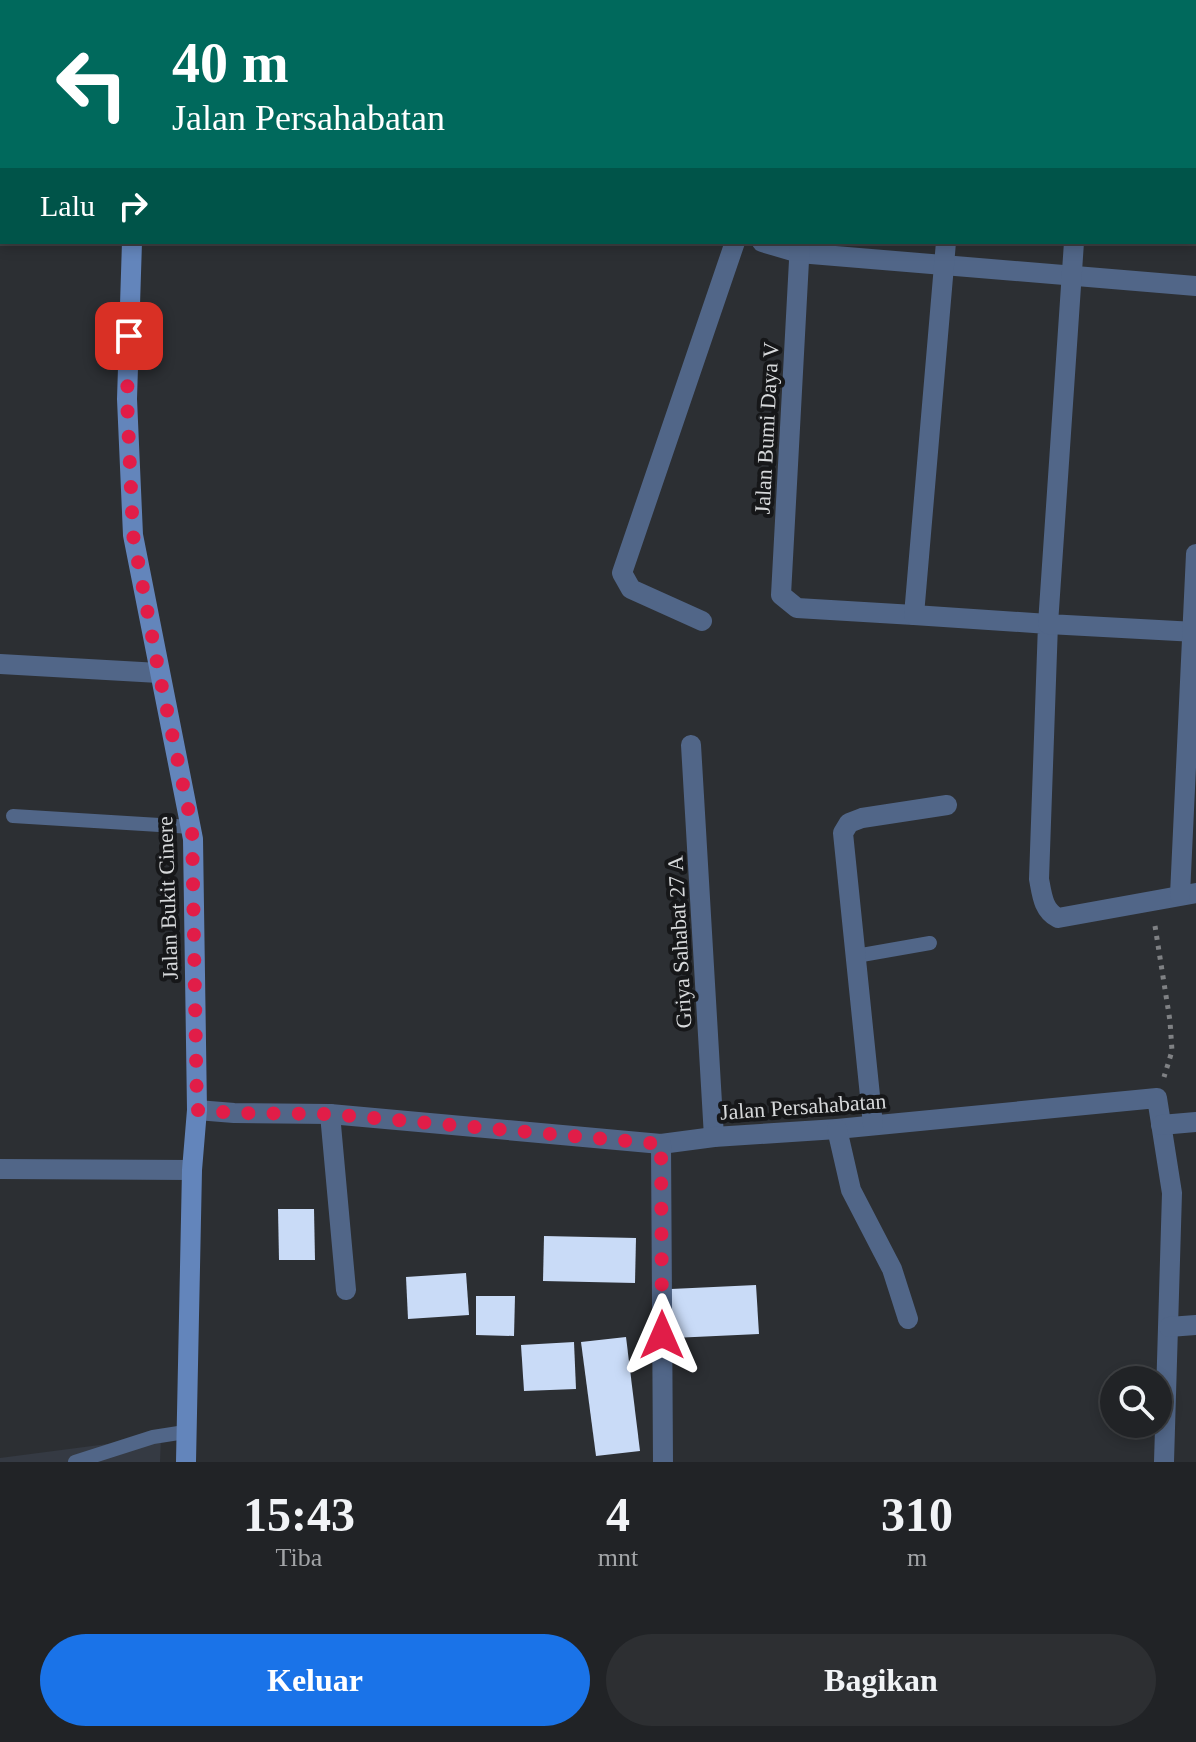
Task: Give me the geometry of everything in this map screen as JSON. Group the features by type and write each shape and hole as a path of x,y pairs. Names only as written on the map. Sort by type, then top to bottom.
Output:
{"main road":[{"name":"Jalan Bukit Cinere","path":"132,244 127,399 133,535 192,827 197,1110 192,1170 186,1462"}],"street":[{"path":"702,621 631,589 622,573 734,244"},
{"path":"774,244 945,267 1196,286"},
{"path":"946,244 914,615 1194,632"},
{"path":"1074,244 1048,624 1039,879 1044,903 1050,914 1058,918 1188,894 1196,554"},
{"name":"Jalan Bumi Daya V","path":"799,248 781,595 797,608 914,615"},
{"path":"0,664 159,673"},
{"name":"Griya Sahabat 27 A","path":"691,745 714,1137"},
{"path":"873,1125 843,833 849,823 862,818 947,805"},
{"path":"1157,1098 1172,1193 1164,1462"},
{"name":"Jalan Persahabatan","path":"197,1110 330,1114 661,1144 1157,1098"},
{"path":"330,1114 346,1290"},
{"path":"1161,1125 1196,1122"},
{"path":"837,1129 851,1190 892,1269 908,1319"},
{"path":"661,1144 663,1462"},
{"path":"0,1169 192,1170"},
{"path":"1169,1327 1196,1325"}],"lane":[{"path":"13,816 192,827"},
{"path":"856,956 930,943"},
{"path":"75,1462 153,1437 185,1432"}],"path":[{"path":"1152,901 1172,1051 1157,1098"}],"shaded area":[{"path":"161,1437 160,1462 0,1462 0,1458"}],"building":[{"path":"278,1209 314,1209 315,1260 279,1260"},
{"path":"544,1236 636,1238 635,1283 543,1281"},
{"path":"466,1273 469,1315 408,1319 406,1277"},
{"path":"756,1285 759,1334 673,1338 671,1289"},
{"path":"476,1296 515,1296 514,1336 476,1335"},
{"path":"626,1337 640,1451 596,1456 581,1342"},
{"path":"574,1342 576,1389 524,1391 521,1345"}],"route":[{"path":"129,336 127,399 133,535 192,827 197,1110 330,1114 661,1144 662,1335"}]}
